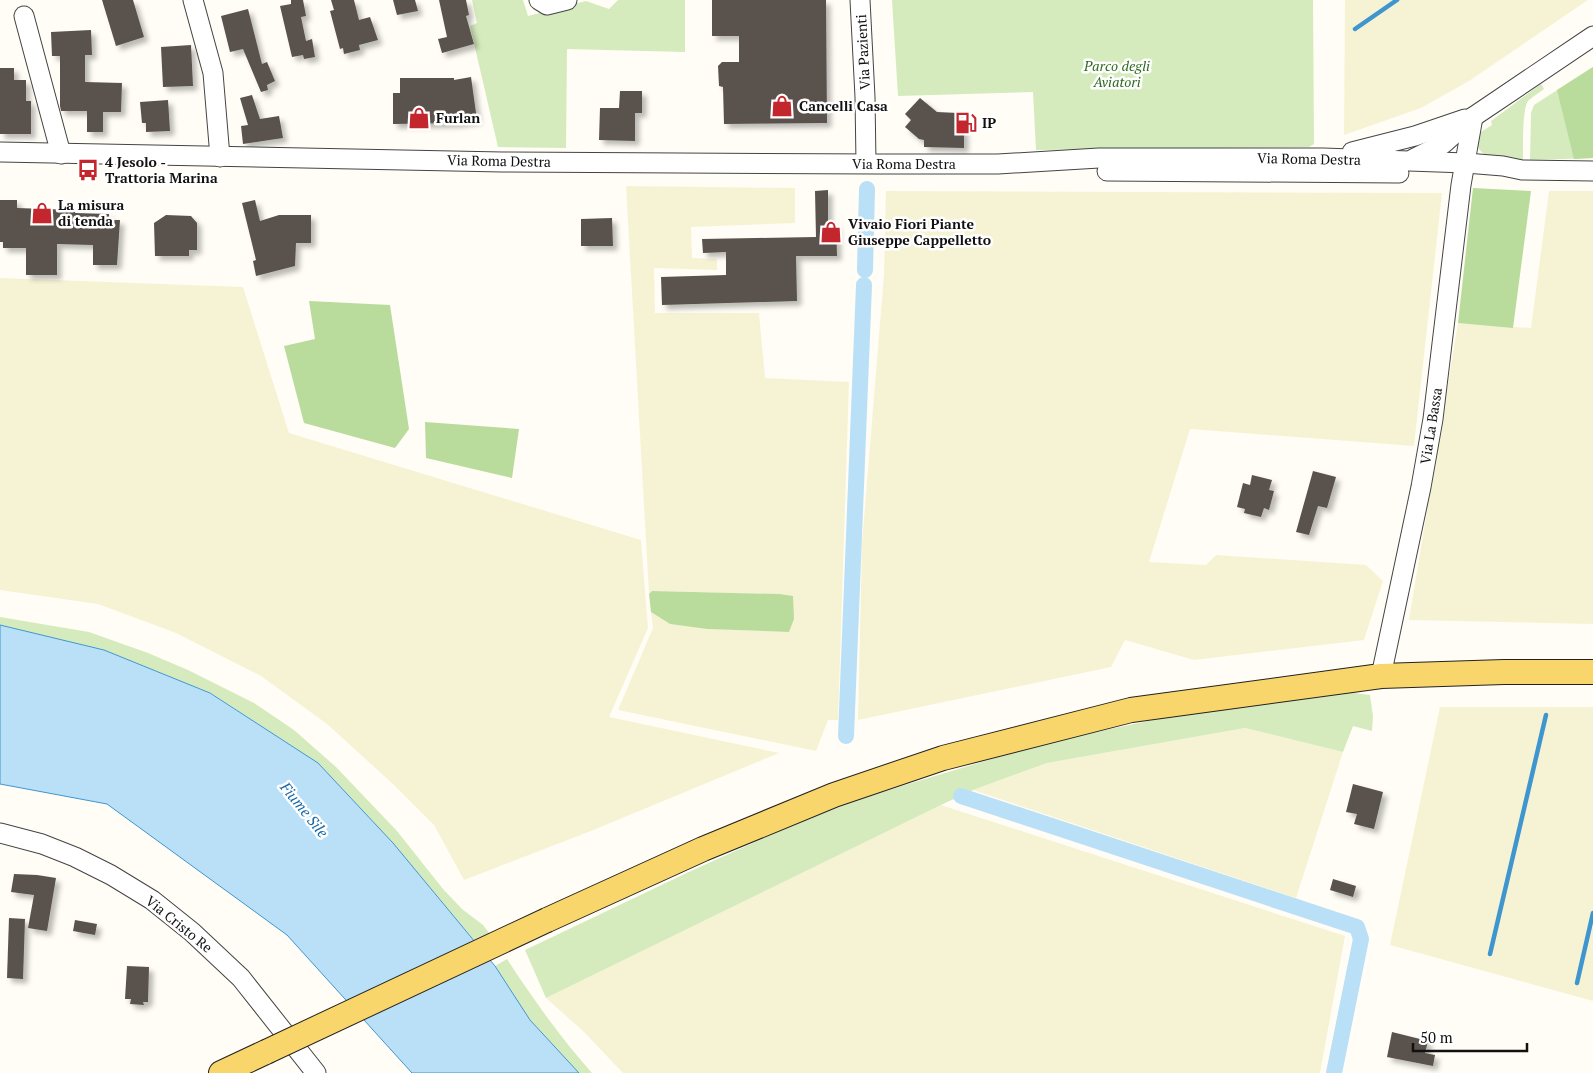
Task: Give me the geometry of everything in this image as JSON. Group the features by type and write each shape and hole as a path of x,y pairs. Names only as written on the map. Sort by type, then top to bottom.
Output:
{"main road":[{"path":"221,1073 703,849 834,795 943,758 1131,710 1381,676 1504,672 1593,672"}],"street":[{"path":"193,0 194,31 213,73 220,157"},
{"path":"539,0 547,5 567,0"},
{"name":"Via Pazienti","path":"860,0 866,164"},
{"path":"24,16 60,154"},
{"path":"1410,161 1443,144 1473,116 1593,36"},
{"path":"1323,158 1366,150 1473,116"},
{"name":"Via La Bassa","path":"1381,676 1421,487 1433,419 1460,192 1473,116"},
{"name":"Via Roma Destra","path":"0,152 502,162 866,164 998,164 1099,158 1323,158 1410,161 1502,174 1522,170 1593,171"},
{"name":"Via Roma Destra","path":"1214,172 1240,166 1377,166 1410,161"},
{"name":"Via Roma Destra","path":"998,164 1084,170 1214,172 1465,168"},
{"name":"Via Cristo Re","path":"0,833 42,844 75,857 111,875 152,900 192,932 242,978 316,1073"}],"shaded area":[{"path":"1345,0 1588,0 1469,81 1421,108 1344,135"},
{"path":"626,186 795,188 795,223 691,227 692,258 717,259 717,270 654,268 655,313 759,313 765,378 849,382 838,720 828,720 816,751 618,710 653,628 651,612 670,624 707,629 789,632 793,596 780,594 652,591 649,594"},
{"path":"886,191 1442,193 1414,446 1190,429 1149,562 1206,565 1216,555 1366,565 1383,581 1364,640 1194,660 1125,640 1111,667 858,720 862,544 884,274"},
{"path":"1549,191 1593,191 1593,624 1409,620 1458,323 1531,328"},
{"path":"0,278 243,287 289,433 641,540 648,628 609,717 779,753 591,831 464,880 434,825 394,785 327,724 261,676 176,633 98,604 0,590"},
{"path":"1440,707 1593,707 1593,1001 1390,945"},
{"path":"1245,728 1343,752 1296,898 973,790 1047,763"},
{"path":"941,805 1345,936 1320,1073 623,1073 584,1032 546,998"}],"green space":[{"path":"472,0 523,0 528,16 586,1 609,9 618,0 685,0 685,52 567,49 566,148 498,147 470,26 477,23"},
{"name":"Parco degli Aviatori","path":"892,0 1313,0 1314,144 1309,147 1036,150 1033,92 898,96"},
{"path":"1593,67 1593,158 1530,160 1531,113 1534,105"},
{"path":"1593,67 1593,158 1574,159 1557,90"},
{"path":"1541,84 1544,89 1528,101 1526,106 1523,129 1523,160 1496,158 1484,154 1476,143 1481,132 1492,125 1491,121"},
{"path":"1473,188 1531,191 1513,328 1458,323"},
{"path":"309,301 390,305 409,429 395,448 304,423 284,346 315,339"},
{"path":"425,422 519,429 512,478 426,458"},
{"path":"652,591 780,594 793,596 794,619 789,632 707,629 670,624 651,612 649,594"},
{"path":"0,617 89,632 148,653 188,670 254,703 294,730 336,767 397,831 443,889 462,909 483,925 490,934 474,940 393,843 318,763 211,693 104,650 0,625"},
{"path":"1348,692 1370,695 1373,716 1372,731 1353,726 1343,752 1245,728 1047,763 973,790 941,805 546,998 525,950 788,827 852,802 905,785 1067,738 1177,715"},
{"path":"507,959 547,1018 592,1073 579,1073 530,1020 495,966"}],"water":[{"name":"Fiume Sile","path":"0,625 104,650 210,693 318,763 393,843 495,966 530,1020 579,1073 412,1073 287,935 107,804 0,784"}],"building":[{"path":"102,0 133,0 144,37 116,46"},
{"path":"291,0 303,0 306,16 301,17 306,41 312,39 315,57 304,59 303,55 292,57 280,6 291,4"},
{"path":"331,0 354,0 359,20 370,17 378,40 359,45 360,50 344,54 343,48 340,49 330,11 334,10"},
{"path":"393,0 415,0 418,11 397,15"},
{"path":"439,0 466,0 469,15 466,16 474,44 442,53 438,39 447,37"},
{"path":"712,0 826,0 827,123 724,124 723,87 719,86 718,66 722,62 739,62 739,36 712,36"},
{"path":"248,9 262,64 267,62 275,81 267,85 268,90 261,92 243,49 230,52 221,16"},
{"path":"91,30 92,55 85,55 85,82 122,83 121,112 103,112 103,132 87,132 87,111 61,111 60,56 52,56 51,32"},
{"path":"191,45 193,86 163,87 161,47"},
{"path":"0,68 14,68 14,80 26,80 26,101 31,101 31,134 0,134"},
{"path":"471,77 477,120 456,123 393,124 393,93 400,93 400,78 454,78 454,80"},
{"path":"620,91 642,91 642,113 635,113 635,141 599,140 600,108 619,108"},
{"path":"252,95 260,119 279,116 283,138 243,144 241,126 248,125 240,98"},
{"path":"920,98 937,112 958,113 958,128 964,129 964,148 924,147 924,140 919,139 905,127 911,120 905,114"},
{"path":"168,100 170,131 146,132 146,123 142,123 140,102"},
{"path":"828,190 828,224 836,223 837,256 796,256 797,301 662,305 661,277 726,275 726,252 703,253 702,239 816,237 815,191"},
{"path":"0,200 17,200 17,208 75,210 75,213 109,214 109,220 120,220 117,265 93,265 93,245 57,244 57,275 26,275 26,248 3,248 3,242 0,242"},
{"path":"255,200 260,221 279,215 311,215 311,243 296,243 295,266 256,276 253,261 256,260 242,203"},
{"path":"166,215 191,216 197,223 197,250 189,250 189,256 155,256 154,223"},
{"path":"612,218 613,246 581,246 581,219"},
{"path":"1313,471 1336,477 1327,508 1318,506 1309,535 1296,532"},
{"path":"1252,475 1272,480 1269,490 1274,491 1269,510 1264,508 1261,517 1244,513 1245,509 1237,507 1243,483 1250,485"},
{"path":"1353,784 1383,792 1374,829 1354,824 1357,814 1346,812"},
{"path":"14,874 56,878 47,931 28,928 34,895 11,892"},
{"path":"1333,879 1356,886 1353,897 1330,890"},
{"path":"9,918 25,919 23,979 7,978"},
{"path":"75,920 97,924 95,935 73,931"},
{"path":"127,966 149,967 148,1002 143,1002 144,1005 130,1004 131,999 125,999"},
{"path":"1392,1032 1428,1041 1425,1053 1435,1055 1433,1066 1387,1057"}],"waterway":[{"path":"1355,29 1397,0"},
{"path":"865,270 867,189"},
{"path":"846,736 864,285"},
{"path":"1490,954 1546,715"},
{"path":"961,796 1357,927 1361,939 1334,1073"},
{"path":"1577,983 1593,913"}],"place":[{"name":"Cancelli Casa","path":"782,106"},
{"name":"Furlan","path":"419,118"},
{"name":"IP","path":"966,123"},
{"name":"4 Jesolo - Trattoria Marina","path":"88,170"},
{"name":"La misura di tenda","path":"42,213"},
{"name":"Vivaio Fiori Piante Giuseppe Cappelletto","path":"831,232"}]}
